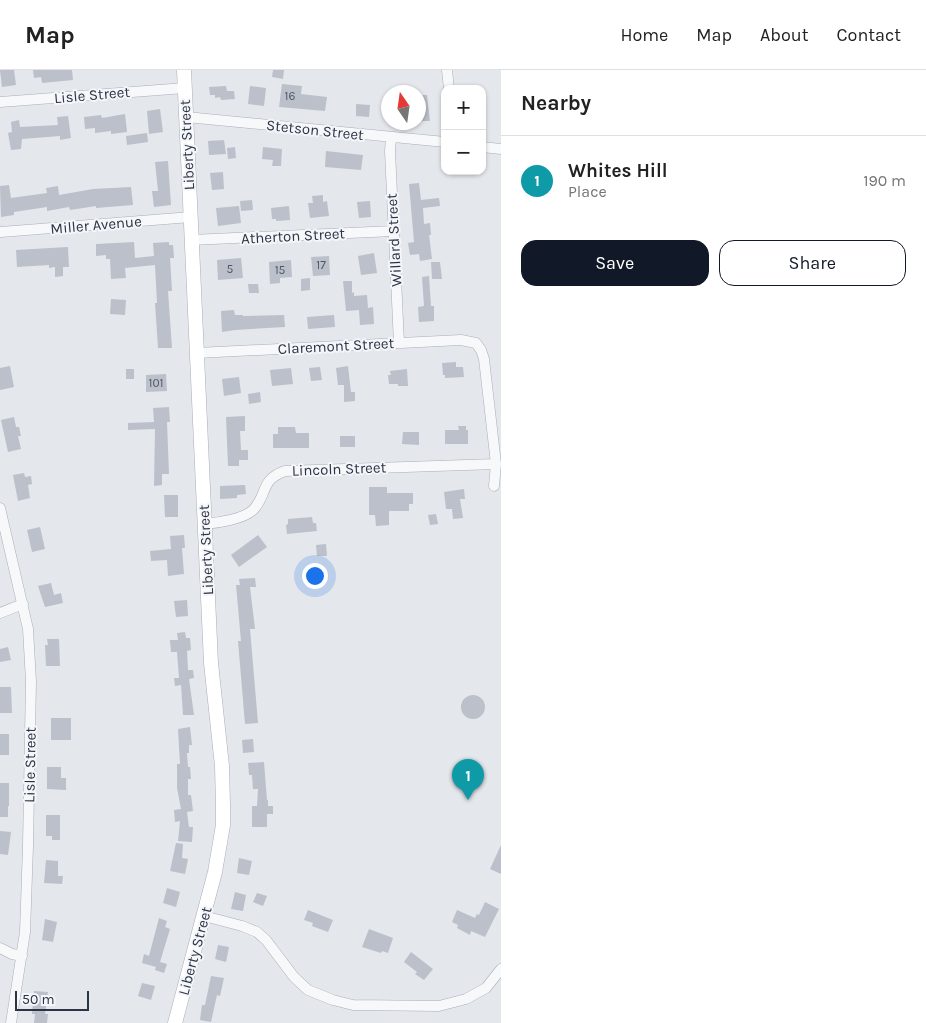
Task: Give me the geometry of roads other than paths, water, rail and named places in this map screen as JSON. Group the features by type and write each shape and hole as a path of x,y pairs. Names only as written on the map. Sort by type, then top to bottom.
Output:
{"main road":[{"name":"Liberty Street","path":"175,1023 204,916 219,852 223,825 222,766 212,676 184,70"}],"street":[{"path":"447,70 449,85"},
{"name":"Lisle Street","path":"0,102 184,88"},
{"name":"Stetson Street","path":"186,117 441,142"},
{"name":"Willard Street","path":"391,137 390,151 399,343"},
{"path":"486,147 501,149"},
{"name":"Miller Avenue","path":"1,232 190,217"},
{"name":"Atherton Street","path":"191,240 394,231"},
{"name":"Claremont Street","path":"196,352 466,340 476,343 484,358 496,464"},
{"path":"494,486 496,464"},
{"name":"Lincoln Street","path":"205,524 224,521 249,513 255,507 267,483 275,475 285,470 496,464"},
{"name":"Lisle Street","path":"0,508 29,636 31,691 25,932 11,1023"},
{"path":"0,613 22,604"},
{"path":"204,916 257,932 266,940 294,977 308,990 333,1000 353,1005 440,1006 466,999 486,988 501,969"},
{"path":"0,948 12,954 22,956"}],"place":[{"name":"Whites Hill","path":"468,800"}]}
